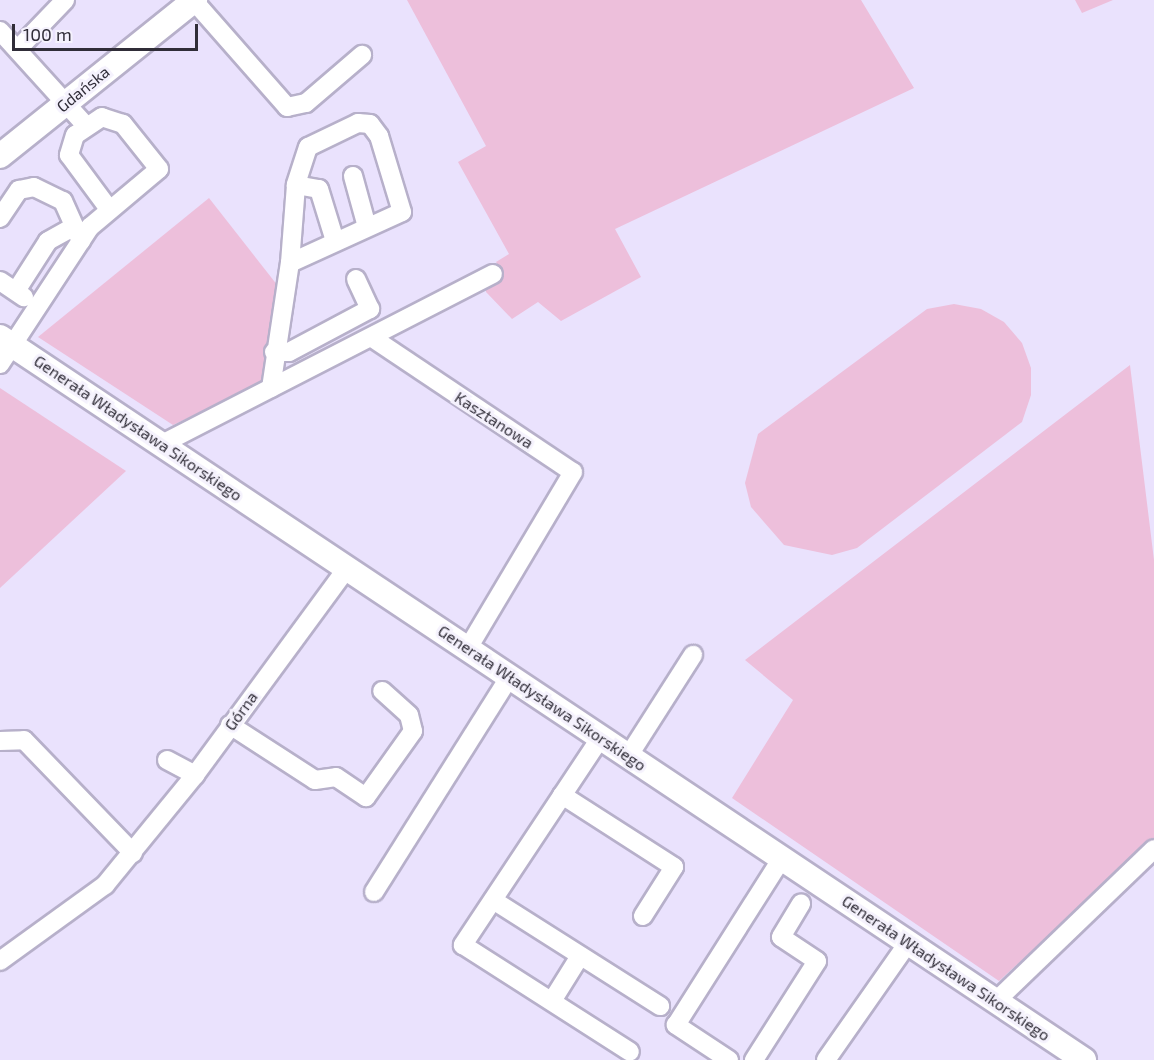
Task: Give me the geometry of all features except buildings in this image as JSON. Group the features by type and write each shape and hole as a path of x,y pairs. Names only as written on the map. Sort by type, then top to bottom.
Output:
{"main road":[{"name":"Gdańska","path":"0,156 194,0"},
{"name":"Generała Władysława Sikorskiego","path":"4,349 162,444 1084,1060"}],"street":[{"path":"18,49 65,0"},
{"path":"194,0 287,107 306,103 362,55"},
{"path":"0,31 67,102 86,126"},
{"path":"16,291 48,241 109,209 159,169 118,121 102,117 86,126 72,141 70,161 109,209"},
{"path":"271,388 274,352 290,263 296,184 308,147 358,123 370,124 380,136 402,212 290,263"},
{"path":"353,176 367,227"},
{"path":"296,184 319,189 335,242"},
{"path":"0,218 19,190 39,189 56,195 73,227"},
{"path":"4,349 38,306 73,227"},
{"path":"162,444 271,388 374,339 494,274"},
{"path":"274,352 289,352 370,309 356,279"},
{"path":"0,281 38,306"},
{"name":"Kasztanowa","path":"374,339 570,468 573,478 551,517 468,648"},
{"name":"Górna","path":"0,961 76,909 133,853 195,775 347,568"},
{"path":"629,755 693,655"},
{"path":"375,892 510,676"},
{"path":"230,725 315,780 336,777 366,797 413,731 409,715 382,692"},
{"path":"601,737 463,945 630,1052"},
{"path":"0,741 24,740 133,853"},
{"path":"167,760 195,775"},
{"path":"562,795 674,867 643,916"},
{"path":"996,1001 1154,849"},
{"path":"729,1060 676,1025 782,858"},
{"path":"493,900 660,1006"},
{"path":"754,1060 817,961 781,937 801,904"},
{"path":"826,1060 908,943"},
{"path":"552,1001 580,956"}],"shaded area":[{"path":"407,0 861,0 914,88 615,229 641,277 561,321 538,302 512,319 486,292 485,281 504,275 496,262 509,254 458,162 486,146"},
{"path":"1075,0 1113,0 1082,13"},
{"path":"209,198 278,286 265,382 173,425 38,337"},
{"path":"954,304 981,309 1004,322 1022,343 1031,368 1031,395 1022,422 857,548 832,555 784,545 751,507 745,483 758,434 927,309"},
{"path":"1130,365 1154,560 1154,839 999,981 732,798 793,700 745,660"},
{"path":"0,388 126,471 0,588"}]}
